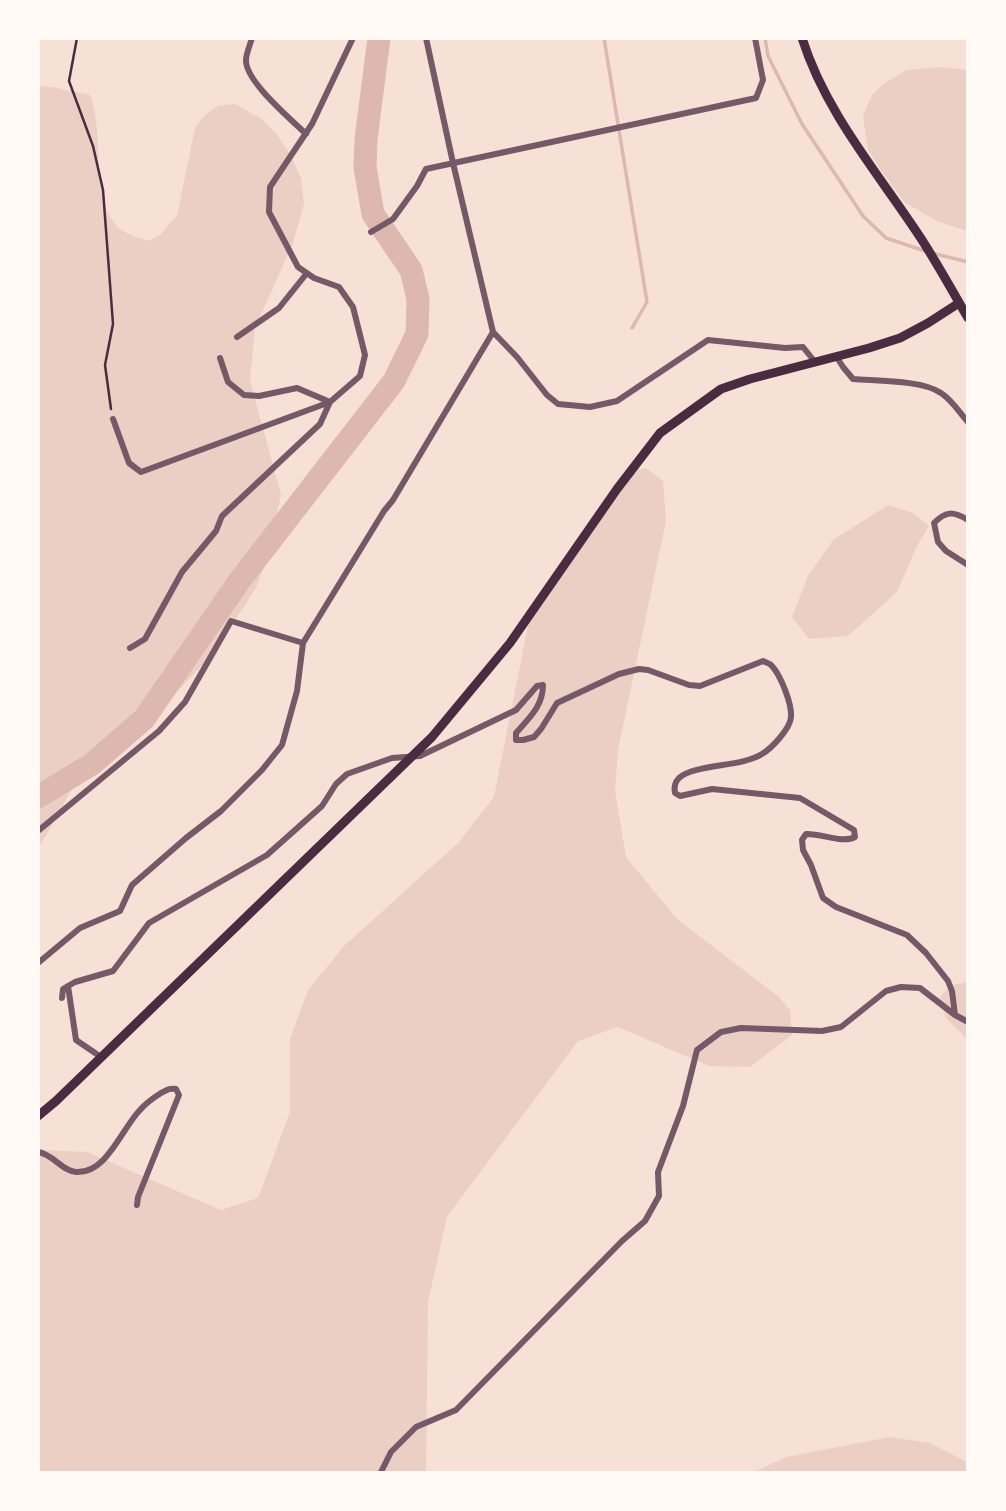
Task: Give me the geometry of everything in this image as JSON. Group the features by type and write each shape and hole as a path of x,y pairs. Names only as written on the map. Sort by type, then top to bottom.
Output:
{"main road":[{"path":"802,38 810,65 846,130 922,240 934,262 964,302 968,318"},
{"path":"38,1116 432,737 510,643 617,488 660,433 721,389 900,338 964,302"}],"street":[{"path":"252,38 246,61 250,75 267,96 306,134"},
{"path":"113,419 129,463 141,472 330,402 360,376 365,355 353,307 339,287 314,278 298,267 269,212 270,187 312,124 353,38"},
{"path":"426,38 493,332 547,395 558,404 590,407 617,401 708,340 785,348 803,347 815,362"},
{"path":"371,232 393,219 426,169 756,98 763,80 755,38"},
{"path":"237,337 279,308 307,273"},
{"path":"38,964 80,928 120,911 132,885 221,811 262,770 282,745 297,691 303,643 393,500 493,332"},
{"path":"836,356 853,379 908,382 939,391 968,422"},
{"path":"220,358 228,382 244,395 259,396 297,388 330,402"},
{"path":"130,648 145,639 183,572 216,531 222,516 320,424 330,402"},
{"path":"968,520 958,514 948,513 934,523 938,542 946,551 968,565"},
{"path":"38,831 159,731 185,702 231,621 303,643"},
{"path":"61,998 63,989 75,982 113,971 149,923 267,855 322,806 346,775 392,758 421,755 516,709 537,686 543,685 543,694 535,711 516,733 516,740 534,737 557,703 619,674 639,668 689,685 700,685 763,661 771,664 783,685 791,719 784,732 770,749 757,757 690,772 679,778 674,785 675,793 681,796 712,789 800,798 853,830 855,837 850,840 817,833 806,834 802,840 803,850 823,898 836,907 907,935 926,953 948,981 953,991 955,1015"},
{"path":"68,986 76,1040 101,1057"},
{"path":"381,1472 391,1452 416,1427 456,1410 622,1241 645,1221 659,1196 658,1172 683,1106 697,1050 721,1032 741,1028 822,1031 841,1027 886,991 901,987 920,988 968,1022"},
{"path":"38,1152 45,1153 74,1172 89,1170 99,1164 118,1143 138,1111 151,1099 170,1088 176,1089 179,1095 137,1205"}],"path":[{"path":"77,38 69,81 93,146 103,190 113,324 105,365 113,419"}],"shaded area":[{"path":"941,67 967,70 967,231 937,221 904,202 868,150 863,116 872,95 882,85 906,70"},
{"path":"39,86 90,95 97,127 100,180 107,211 115,224 131,235 149,241 161,234 177,215 195,128 206,114 218,106 235,104 260,118 275,132 290,154 301,178 304,204 293,243 255,328 250,380 281,495 266,562 256,588 214,653 169,700 120,728 88,760 39,846"},
{"path":"646,468 663,481 666,521 618,750 615,791 626,857 678,920 778,996 790,1010 792,1035 750,1067 709,1066 618,1027 578,1041 447,1217 428,1302 426,1472 39,1472 39,1150 87,1152 221,1210 258,1198 290,1112 290,1039 308,990 344,946 458,843 494,797 531,610 629,472"},
{"path":"888,505 913,513 929,526 897,592 848,636 809,639 792,617 808,576 833,540"},
{"path":"967,982 967,1039 946,1018 939,998 951,985"},
{"path":"890,1437 930,1443 967,1462 967,1472 754,1472 786,1457"}],"waterway":[{"path":"38,797 92,764 144,719 240,580 394,381 417,334 418,299 411,270 373,214 365,167 379,38"},
{"path":"604,38 647,302 632,328"},
{"path":"765,38 768,56 802,124 863,216 886,238 925,251"},
{"path":"932,253 968,262"}]}
